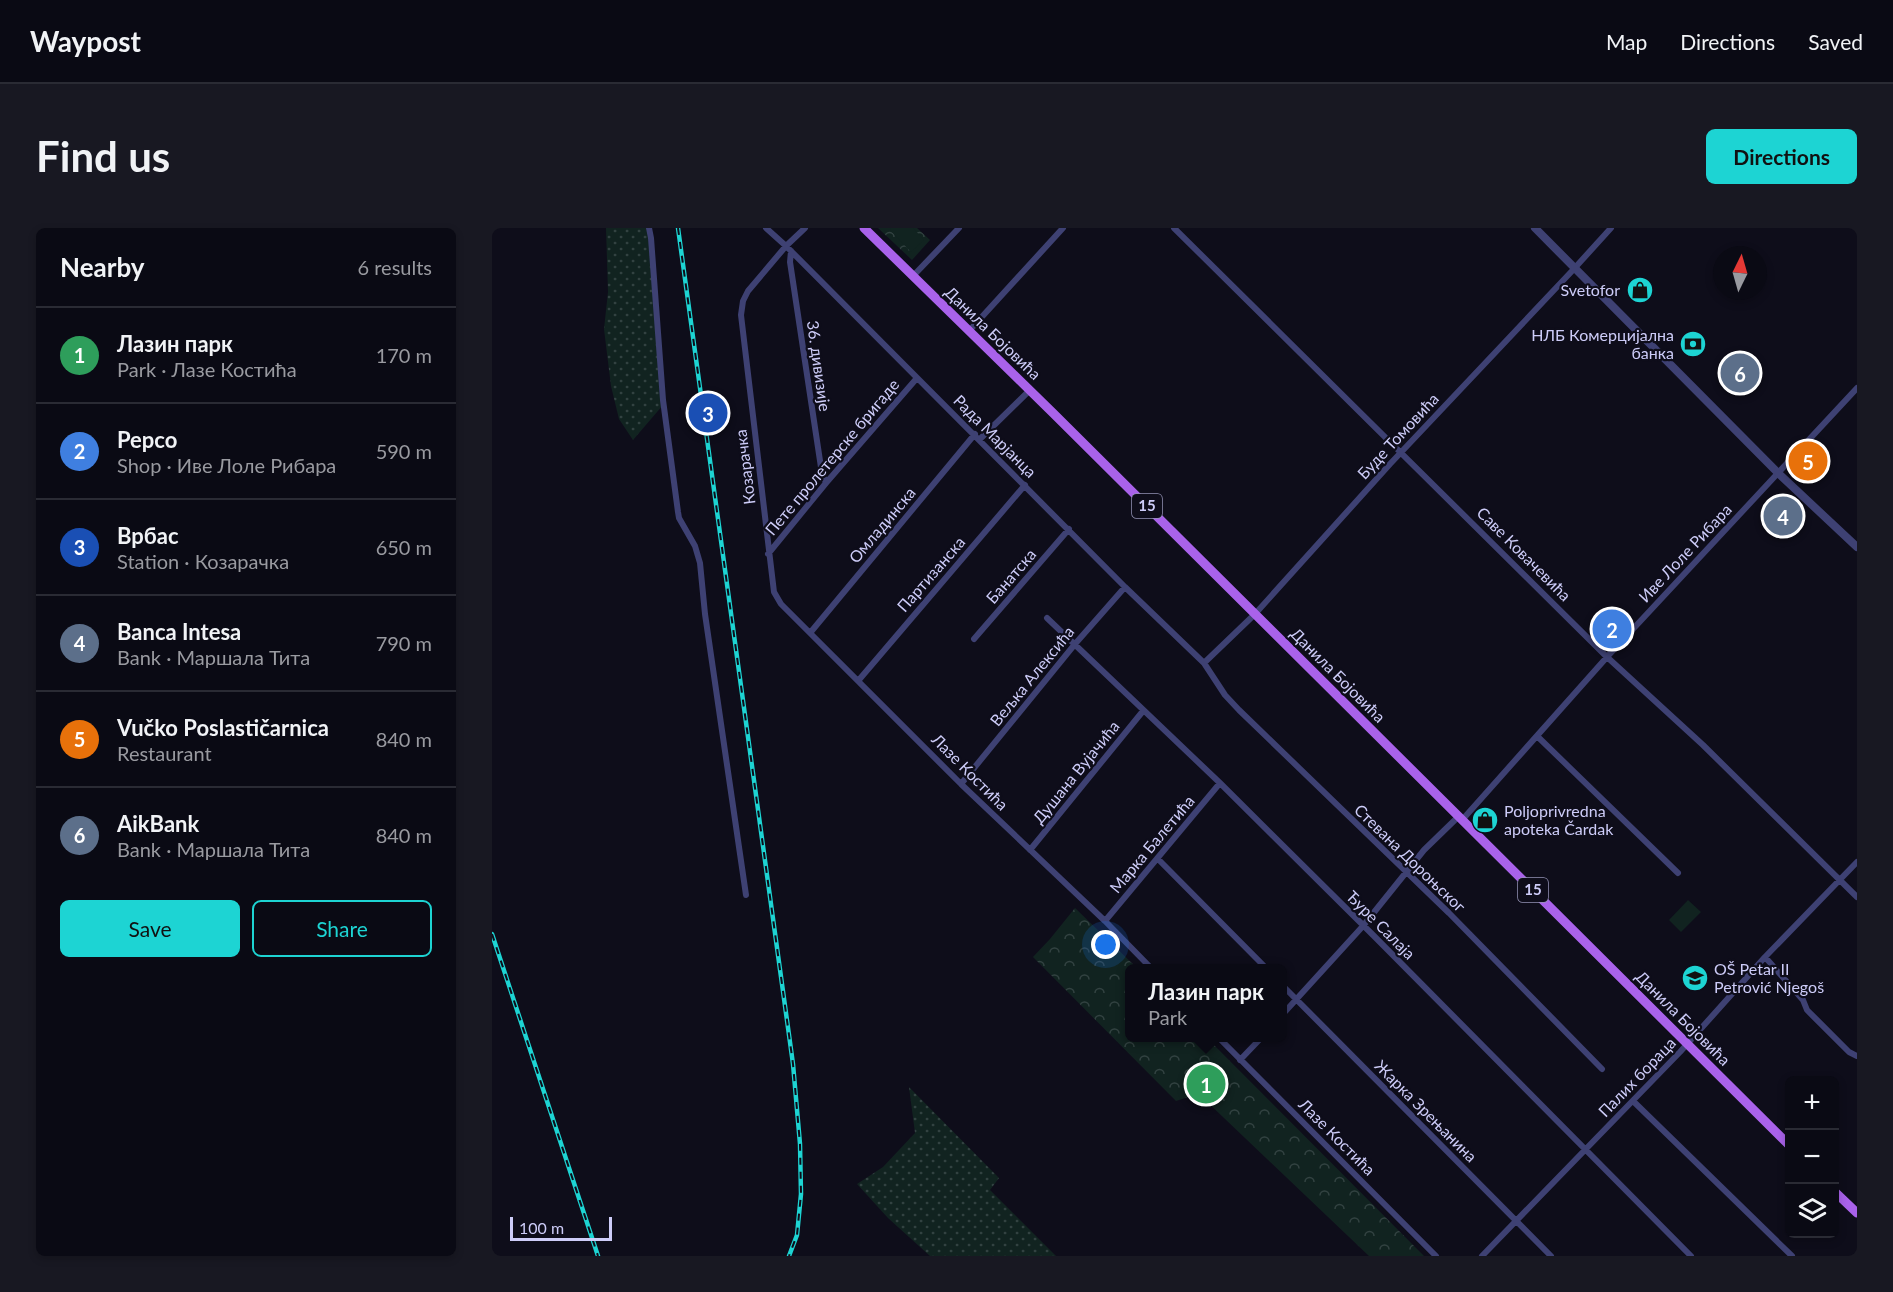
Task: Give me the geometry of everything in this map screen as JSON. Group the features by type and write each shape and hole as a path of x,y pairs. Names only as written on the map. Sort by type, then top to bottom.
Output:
{"main road":[{"name":"Данила Бојовића","path":"864,228 1256,614 1785,1141"},
{"path":"1839,1196 1857,1213"}],"street":[{"path":"649,228 663,400 678,512 695,546 700,563 746,895"},
{"name":"Рада Марјанца","path":"766,228 1204,663"},
{"name":"Козарачка","path":"774,592 741,315 743,301 748,291 805,228"},
{"path":"913,276 959,228"},
{"path":"969,331 1063,228"},
{"name":"Саве Ковачевића","path":"1174,228 1402,451 1607,657 1703,745 1857,897"},
{"path":"1535,228 1778,473 1857,547"},
{"name":"Буде Томовића","path":"1204,663 1256,614 1402,451 1576,268 1611,228"},
{"name":"36. дивизије","path":"788,248 822,474 826,483"},
{"name":"Пете пролетерске бригаде","path":"768,554 917,378"},
{"name":"Иве Лоле Рибара","path":"1287,1010 1363,926 1405,872 1461,818 1857,388"},
{"name":"Омладинска","path":"810,633 977,436 1030,390"},
{"name":"Партизанска","path":"858,681 1025,485"},
{"name":"Банатска","path":"974,639 1069,529"},
{"name":"Вељка Алексића","path":"961,784 1075,644 1125,587"},
{"name":"Лазе Костића","path":"774,592 782,604 810,633 961,784 1146,964"},
{"name":"Ђуре Салаја","path":"1047,618 1220,783 1690,1256"},
{"name":"Стевана Дороњског","path":"1204,663 1225,695 1239,710 1449,913 1602,1069"},
{"name":"Душана Вујачића","path":"1030,850 1143,711"},
{"path":"1537,736 1678,873"},
{"name":"Марка Балетића","path":"1104,921 1220,783"},
{"path":"1158,859 1261,964"},
{"name":"Палих бораца","path":"1482,1256 1688,1044 1765,957 1857,862"},
{"path":"1765,957 1803,1000 1807,1010 1849,1052 1857,1056"},
{"name":"Жарка Зрењанина","path":"1287,990 1551,1256"},
{"name":"Лазе Костића","path":"1223,1042 1436,1256"},
{"path":"1240,1060 1257,1042"},
{"path":"1633,1101 1792,1256"}],"green space":[{"path":"606,228 649,228 663,405 633,440 619,419 611,386 604,329 608,292"},
{"path":"878,228 917,228 930,240 912,260"},
{"path":"891,228 913,228 924,240 911,252 890,230"},
{"path":"1688,900 1701,912 1681,932 1669,920"},
{"path":"1075,908 1133,964 1125,964 1125,1042 1211,1042 1424,1256 1369,1256 1202,1097 1194,1095 1176,1101 1033,957"},
{"path":"909,1087 999,1178 990,1190 1056,1256 930,1256 888,1218 857,1184 883,1167 915,1133"}],"railway":[{"path":"678,228 793,1064 800,1144 801,1194 797,1235 789,1256"},
{"path":"492,934 598,1256"}],"place":[{"name":"Svetofor","path":"1640,290"},
{"name":"НЛБ Комерцијална банка","path":"1693,344"},
{"name":"AikBank","path":"1740,373"},
{"name":"Врбас","path":"708,413"},
{"name":"Vučko Poslastičarnica","path":"1808,461"},
{"name":"Banca Intesa","path":"1783,516"},
{"name":"Pepco","path":"1612,629"},
{"name":"Poljoprivredna apoteka Čardak","path":"1485,820"},
{"name":"OŠ Petar II Petrović Njegoš","path":"1695,978"},
{"name":"Лазин парк","path":"1206,1084"}]}
